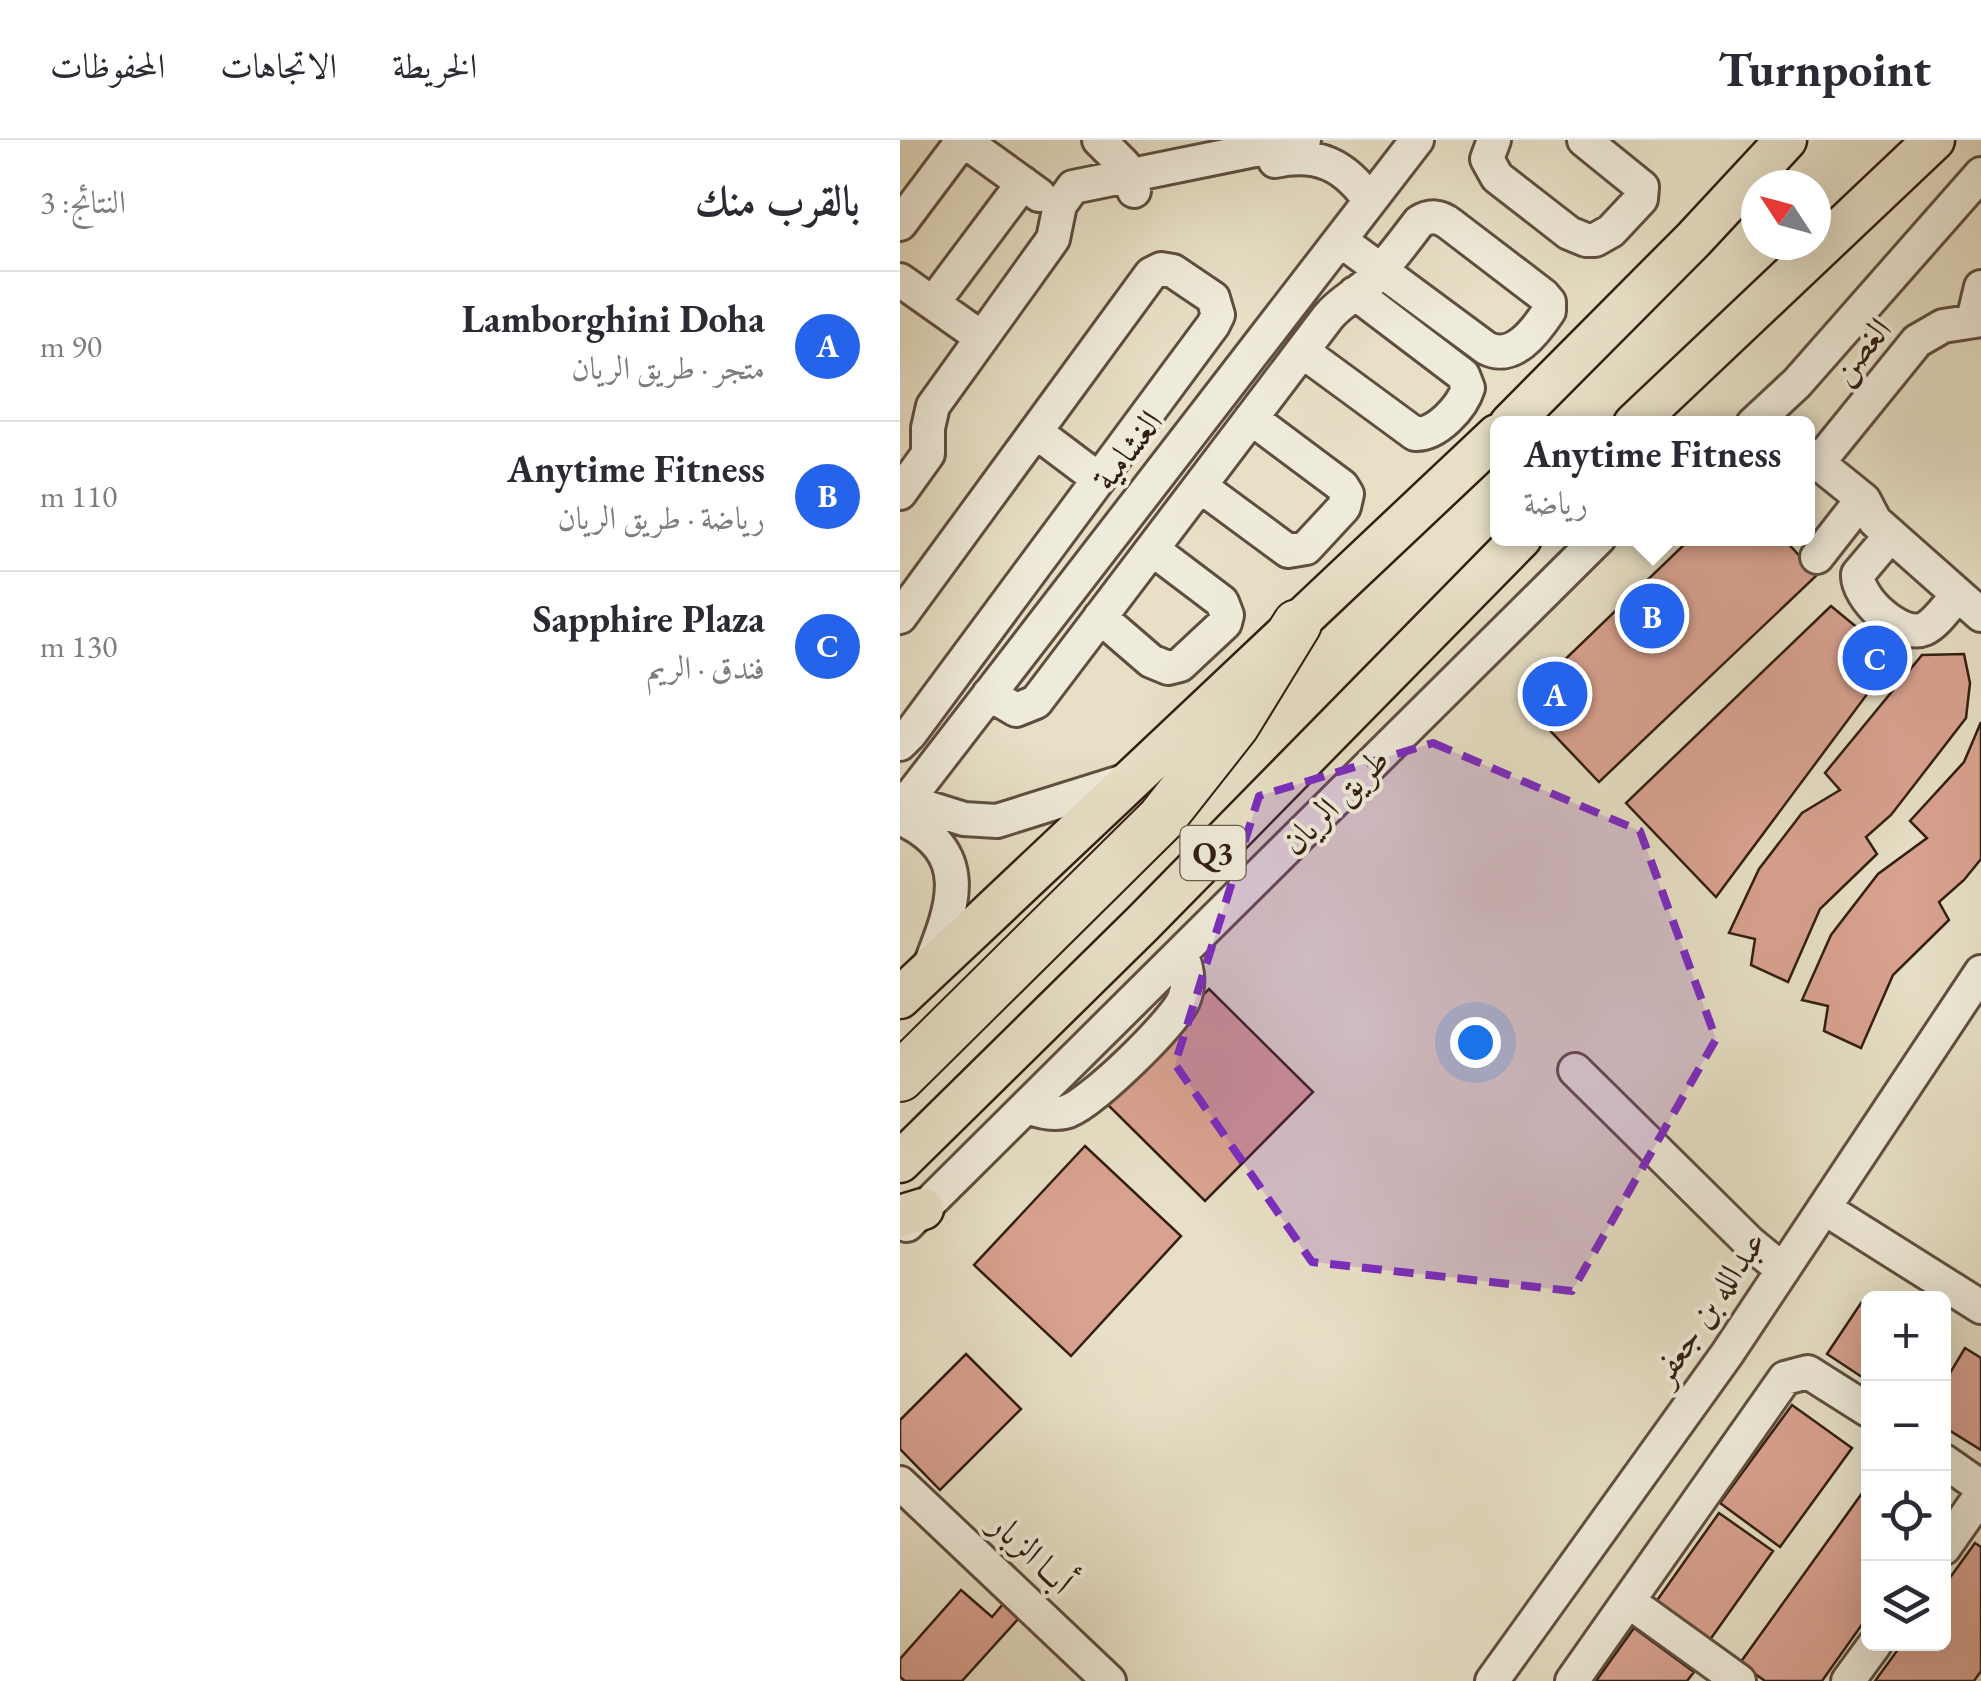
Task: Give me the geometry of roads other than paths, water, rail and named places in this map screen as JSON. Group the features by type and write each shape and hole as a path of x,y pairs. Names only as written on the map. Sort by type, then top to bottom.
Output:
{"highway":[{"path":"900,1077 1161,818 1235,725 1297,624"}],"main road":[{"path":"1518,416 1669,265 1786,140"},
{"path":"1642,416 1934,140"},
{"path":"914,984 1490,442"},
{"name":"طريق الريان","path":"900,1162 1197,869 1515,546"}],"street":[{"path":"900,224 963,140 1023,184 1062,204"},
{"path":"1099,140 1118,157 1132,183"},
{"path":"900,493 928,454 930,417 939,397 1053,239 1062,204 1078,184 1132,183 1235,154 1304,140"},
{"name":"الغشامية","path":"902,807 1417,140"},
{"path":"1494,140 1487,159 1497,177 1577,238 1596,240 1611,231 1641,199 1642,187 1584,140"},
{"path":"1235,154 1294,157 1335,152 1370,201"},
{"path":"1781,412 1981,174"},
{"path":"933,303 1023,184"},
{"path":"996,686 1016,710 1036,702 1334,310 1367,283 1415,228 1432,217 1446,220 1546,298 1550,306 1547,315 1514,350 1497,353 1367,283"},
{"path":"1302,351 1416,434 1433,431 1463,400 1468,388 1464,375 1333,250"},
{"path":"900,617 1151,274 1173,270 1213,298 1218,308 1213,325 900,744"},
{"path":"900,280 982,338"},
{"path":"1977,320 1981,287"},
{"name":"الغصن","path":"1815,458 1918,342 1943,326 1977,320"},
{"path":"900,415 924,408 939,397"},
{"path":"1200,486 1277,545 1294,552 1310,544 1344,507 1346,494 1342,486 1251,418"},
{"path":"1036,432 1134,507"},
{"path":"1815,466 1868,504 1873,522 1858,574 1858,588 1866,599 1901,628 1913,631 1970,605 1873,522"},
{"path":"1816,556 1873,522"},
{"name":"طريق الريان","path":"908,1219 1026,1107 1591,546"},
{"path":"1100,618 1151,661 1168,668 1180,665 1224,623 1227,614 1222,602 1152,549"},
{"path":"902,807 964,820 997,822 1134,778"},
{"path":"902,807 936,842 953,879 952,906 914,984"},
{"name":"عبدالله بن جعفر","path":"1492,1681 1727,1354 1981,972"},
{"path":"1575,1070 1750,1243 1783,1270"},
{"path":"1824,1208 1981,1308"},
{"path":"1572,1681 1785,1378 1808,1372 1861,1406"},
{"path":"1951,1466 1981,1487"},
{"name":"أبــا الزبار","path":"900,1482 1109,1681"},
{"path":"1951,1538 1981,1495"},
{"path":"1628,1601 1739,1681"},
{"path":"1848,1681 1870,1651"}],"place":[{"name":"Anytime Fitness","path":"1652,616"},
{"name":"Sapphire Plaza","path":"1875,658"},
{"name":"Lamborghini Doha","path":"1555,694"}]}
